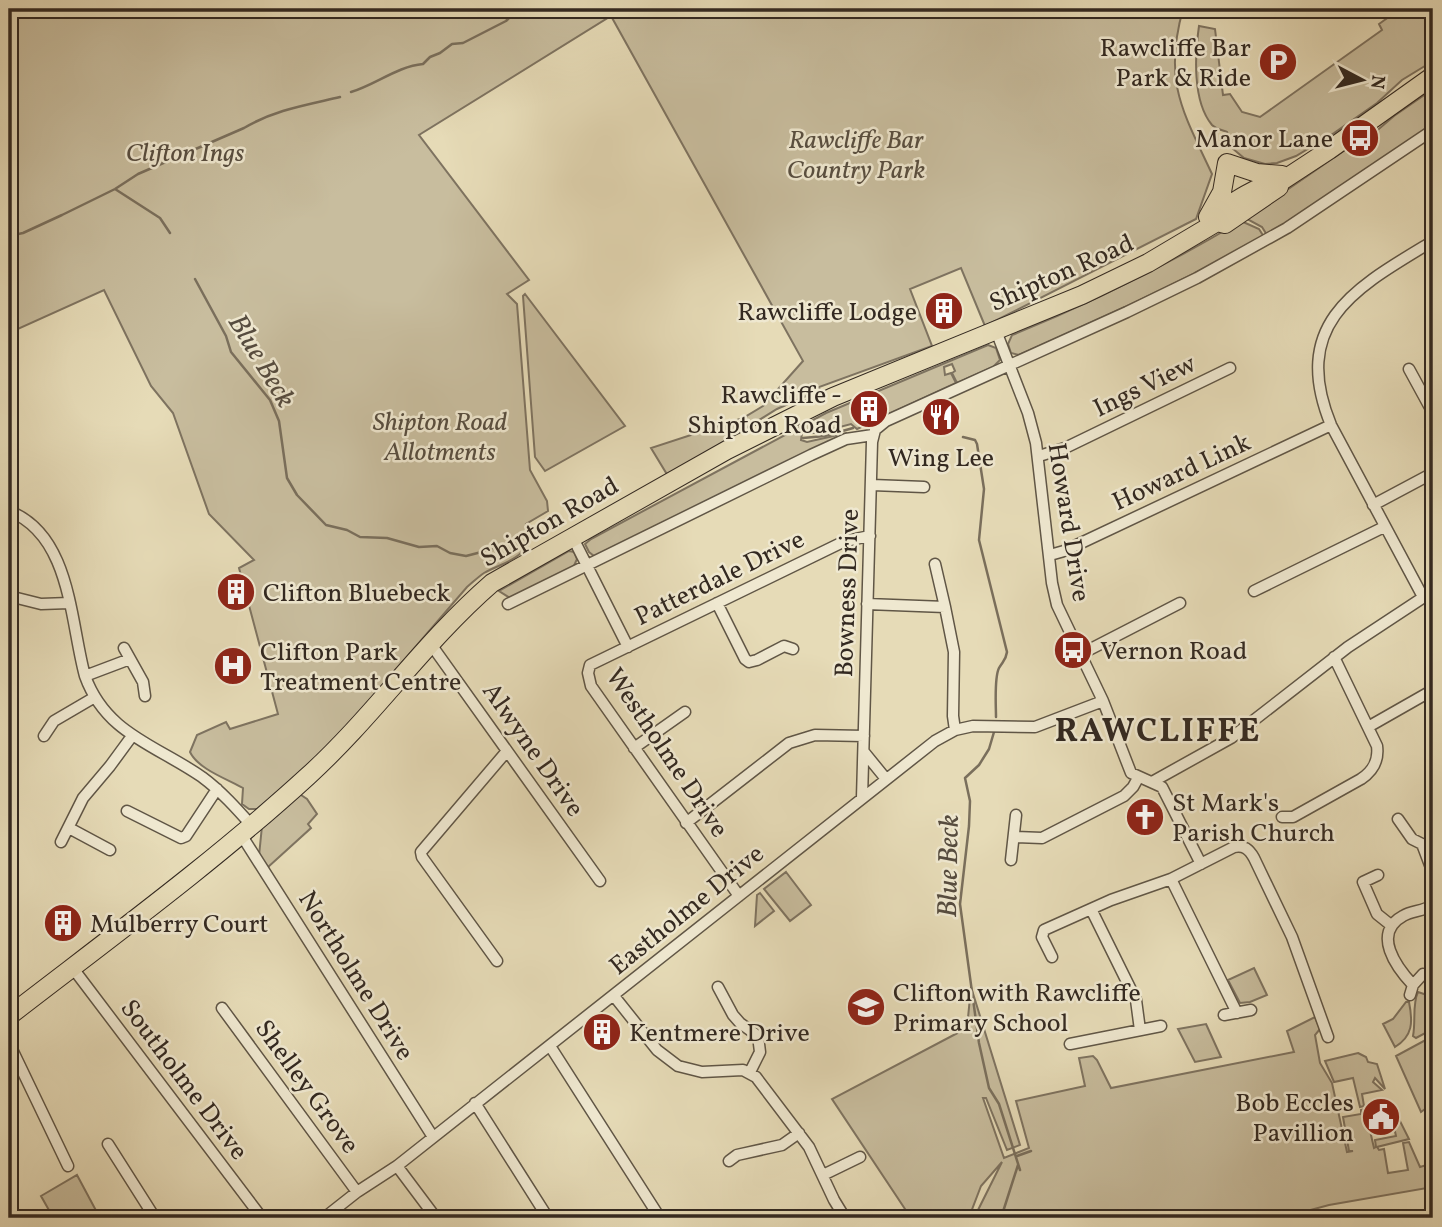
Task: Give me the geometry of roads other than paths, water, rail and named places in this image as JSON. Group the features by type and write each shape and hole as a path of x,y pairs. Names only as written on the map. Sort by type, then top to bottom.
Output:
{"main road":[{"name":"Shipton Road","path":"9,1016 247,831 352,732 430,643 463,608 492,583 727,450 834,397 996,331 1148,263 1217,222 1220,214 1245,204 1273,181 1285,179 1433,76"},
{"path":"1196,234 1219,199 1227,163 1285,179"}],"street":[{"name":"Shipton Road","path":"508,604 834,444 873,435 886,421 1197,278 1287,228 1433,130"},
{"path":"1152,782 1231,738 1334,657 1428,594 1384,527 1331,425 1321,395 1319,362 1320,348 1334,316 1348,299 1367,282 1433,241"},
{"name":"Howard Drive","path":"996,331 1028,413 1039,456 1052,583 1057,605 1103,701 1131,773 1138,778"},
{"name":"Ings View","path":"1039,456 1065,449 1230,368"},
{"path":"1409,369 1433,413"},
{"name":"Howard Link","path":"1050,555 1064,551 1331,425"},
{"name":"Bowness Drive","path":"862,798 873,435"},
{"path":"1373,505 1433,473"},
{"path":"9,478 9,493"},
{"path":"872,485 924,488"},
{"name":"Northolme Drive","path":"9,510 26,520 43,536 60,568 85,676 94,697 112,720 132,736 191,770 217,789 247,831 433,1137"},
{"path":"1254,591 1384,527"},
{"path":"572,536 589,565 628,647"},
{"name":"Patterdale Drive","path":"590,666 845,541 870,536"},
{"path":"935,564 954,652 955,730"},
{"path":"9,596 41,604 69,603"},
{"path":"717,603 748,662 788,644"},
{"path":"1080,654 1180,603"},
{"path":"867,604 944,607"},
{"name":"Alwyne Drive","path":"430,643 600,881"},
{"path":"124,648 143,682 145,696"},
{"path":"1282,817 1293,817 1369,774 1376,761 1377,746 1334,657"},
{"path":"85,676 130,659"},
{"name":"Westholme Drive","path":"590,666 588,673 591,686 739,896"},
{"path":"1368,727 1433,690"},
{"path":"44,736 54,721 94,697"},
{"name":"Eastholme Drive","path":"324,1218 397,1166 935,741 955,730 973,726 1035,727 1103,701"},
{"path":"634,748 685,712"},
{"path":"686,822 789,743 814,735 864,736"},
{"path":"61,842 83,798 132,736"},
{"path":"497,961 422,858 421,852 507,751"},
{"path":"864,752 886,779"},
{"path":"1014,837 1034,839 1049,835 1124,796 1133,788 1138,778 1159,784 1202,864"},
{"path":"127,811 181,838 186,836 217,789"},
{"path":"1011,860 1016,815"},
{"path":"1398,819 1412,839 1422,844 1433,873"},
{"path":"69,828 110,850"},
{"path":"1422,844 1433,837"},
{"path":"1052,957 1042,933 1111,900 1171,879 1234,846 1240,846 1251,852 1292,937 1328,1037"},
{"path":"1378,875 1363,882 1377,914 1392,926"},
{"path":"1171,879 1237,1013"},
{"path":"1423,974 1412,990 1388,947 1392,926 1402,916 1419,912 1433,904"},
{"path":"1091,909 1136,1000 1140,1030"},
{"name":"Southolme Drive","path":"72,967 262,1218"},
{"path":"724,990 733,1015 758,1036 761,1044 758,1059 750,1072"},
{"path":"614,996 657,1050 678,1066 702,1072 736,1069 750,1072 764,1085 815,1157 845,1218"},
{"name":"Shelley Grove","path":"222,1008 358,1192"},
{"path":"1224,1015 1251,1010"},
{"path":"1070,1044 1161,1026"},
{"path":"1082,1041 1084,1053"},
{"path":"9,1043 68,1166"},
{"path":"550,1046 660,1218"},
{"path":"475,1103 548,1218"},
{"path":"733,1155 773,1149 799,1133"},
{"path":"108,1144 155,1218"},
{"path":"823,1175 860,1157"},
{"path":"397,1166 436,1218"},
{"path":"9,1207 15,1218"}],"waterway":[{"path":"351,92 405,68 423,64 452,44 463,43 506,21 509,18 509,9"},
{"path":"9,236 23,233 115,189 138,174 267,117 340,97"},
{"name":"Blue Beck","path":"115,189 160,218 170,233"},
{"name":"Blue Beck","path":"195,279 226,336 231,352 270,400 279,421 287,478 297,495 326,525 347,530 360,537 387,538 419,547 437,546 450,553 466,556 497,548"},
{"name":"Blue Beck","path":"803,438 825,436 853,428"},
{"name":"Blue Beck","path":"963,437 975,440 977,444 984,489 979,540 1007,652 996,678 996,717"},
{"name":"Blue Beck","path":"994,732 989,749 979,765 965,778 970,801 960,904 979,1043 989,1088 999,1104 1020,1170"},
{"path":"1017,1156 1031,1151"},
{"path":"1001,1218 1018,1165"}],"place":[{"name":"Rawcliffe Bar Park & Ride","path":"1278,62"},
{"name":"Manor Lane","path":"1360,138"},
{"name":"Rawcliffe Lodge","path":"944,311"},
{"name":"Rawcliffe - Shipton Road","path":"869,409"},
{"name":"Wing Lee","path":"941,417"},
{"name":"Clifton Bluebeck","path":"236,592"},
{"name":"Vernon Road","path":"1073,650"},
{"name":"Clifton Park Treatment Centre","path":"233,666"},
{"name":"St Mark's Parish Church","path":"1145,817"},
{"name":"Mulberry Court","path":"63,923"},
{"name":"Clifton with Rawcliffe Primary School","path":"866,1007"},
{"name":"Kentmere Drive","path":"602,1032"},
{"name":"Bob Eccles Pavillion","path":"1381,1117"}],"district":[{"name":"RAWCLIFFE","path":"1158,729"}],"park label":[{"name":"Clifton Ings","path":"185,152"},
{"name":"Rawcliffe Bar Country Park","path":"856,154"},
{"name":"Shipton Road Allotments","path":"440,436"}]}
